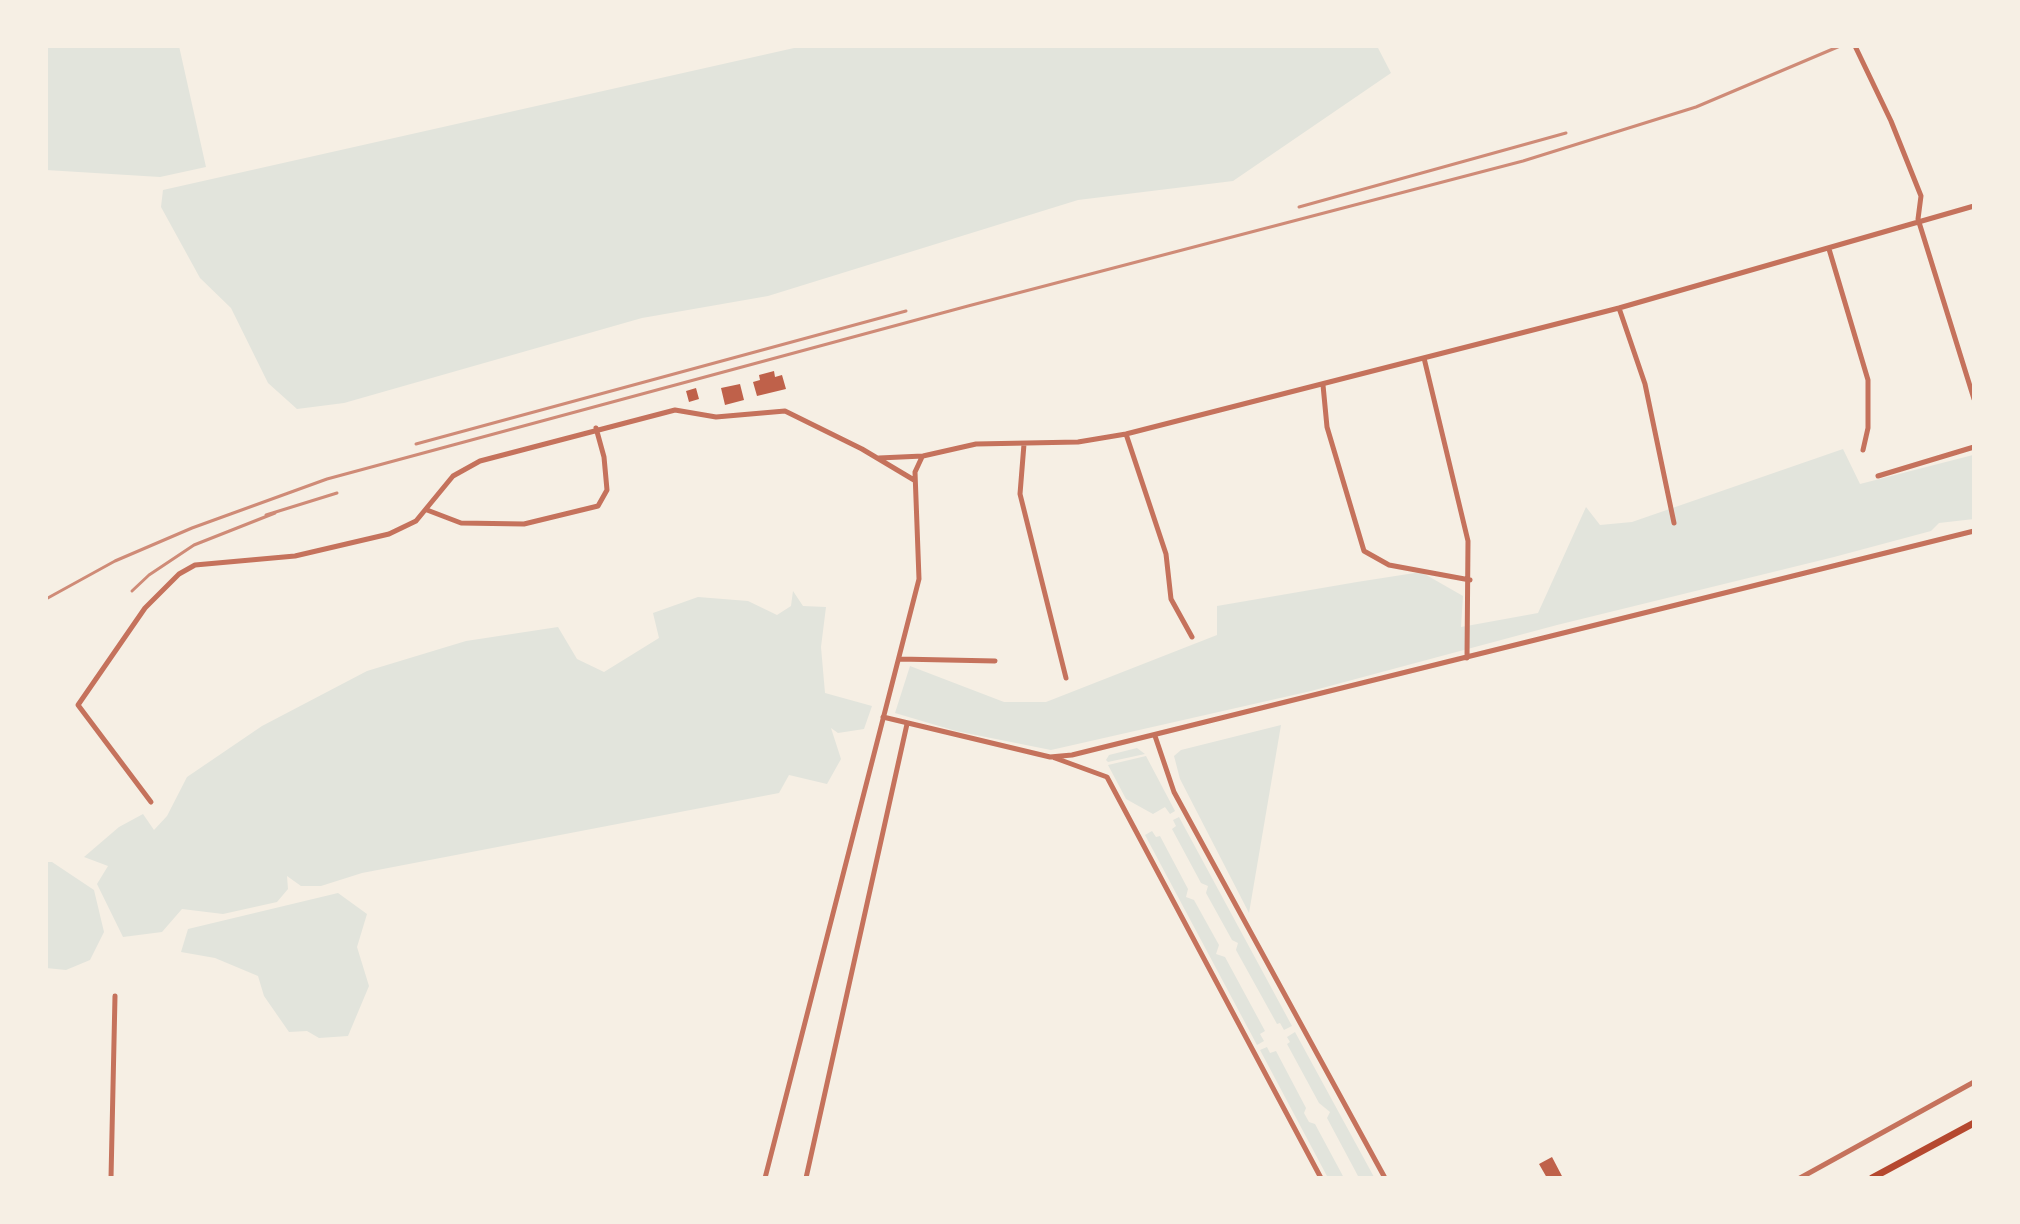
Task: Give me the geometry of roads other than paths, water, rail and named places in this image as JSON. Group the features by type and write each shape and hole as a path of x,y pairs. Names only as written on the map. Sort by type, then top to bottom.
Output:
{"main road":[{"path":"1872,1178 1974,1123"}],"street":[{"path":"1855,46 1923,201 1918,219 1974,399"},
{"path":"879,458 923,456 976,444 1078,442 1126,434 1619,308 1829,249 1918,219 1974,206"},
{"path":"1829,249 1868,380 1868,428 1863,450"},
{"path":"1619,308 1645,384 1674,523"},
{"path":"1424,358 1460,500 1470,580 1467,658"},
{"path":"1323,385 1327,427 1364,551 1389,565 1470,580"},
{"path":"151,802 78,705 125,632 179,574 195,565 337,549 404,528 427,510 453,476 480,461 596,428 675,410 716,417 773,409 797,415 914,480"},
{"path":"427,510 461,523 524,524 598,506 607,490 604,457 596,428"},
{"path":"1126,434 1166,554 1171,599 1192,637"},
{"path":"1024,444 1020,494 1066,678"},
{"path":"1878,476 1974,447"},
{"path":"765,1178 919,579 914,480 923,456"},
{"path":"1050,757 1155,736 1685,600 1974,531"},
{"path":"899,659 995,661"},
{"path":"883,717 1050,757 1097,770 1107,777 1321,1178"},
{"path":"806,1178 907,724"},
{"path":"1155,736 1174,792 1385,1178"},
{"path":"111,1178 115,996"},
{"path":"1800,1178 1974,1082"}],"railway":[{"path":"46,599 115,561 192,528 327,479 968,306 1523,161 1696,107 1840,46"},
{"path":"1299,207 1566,133"},
{"path":"416,444 906,311"},
{"path":"266,515 337,493"},
{"path":"132,591 149,575 194,545 275,513"}]}
